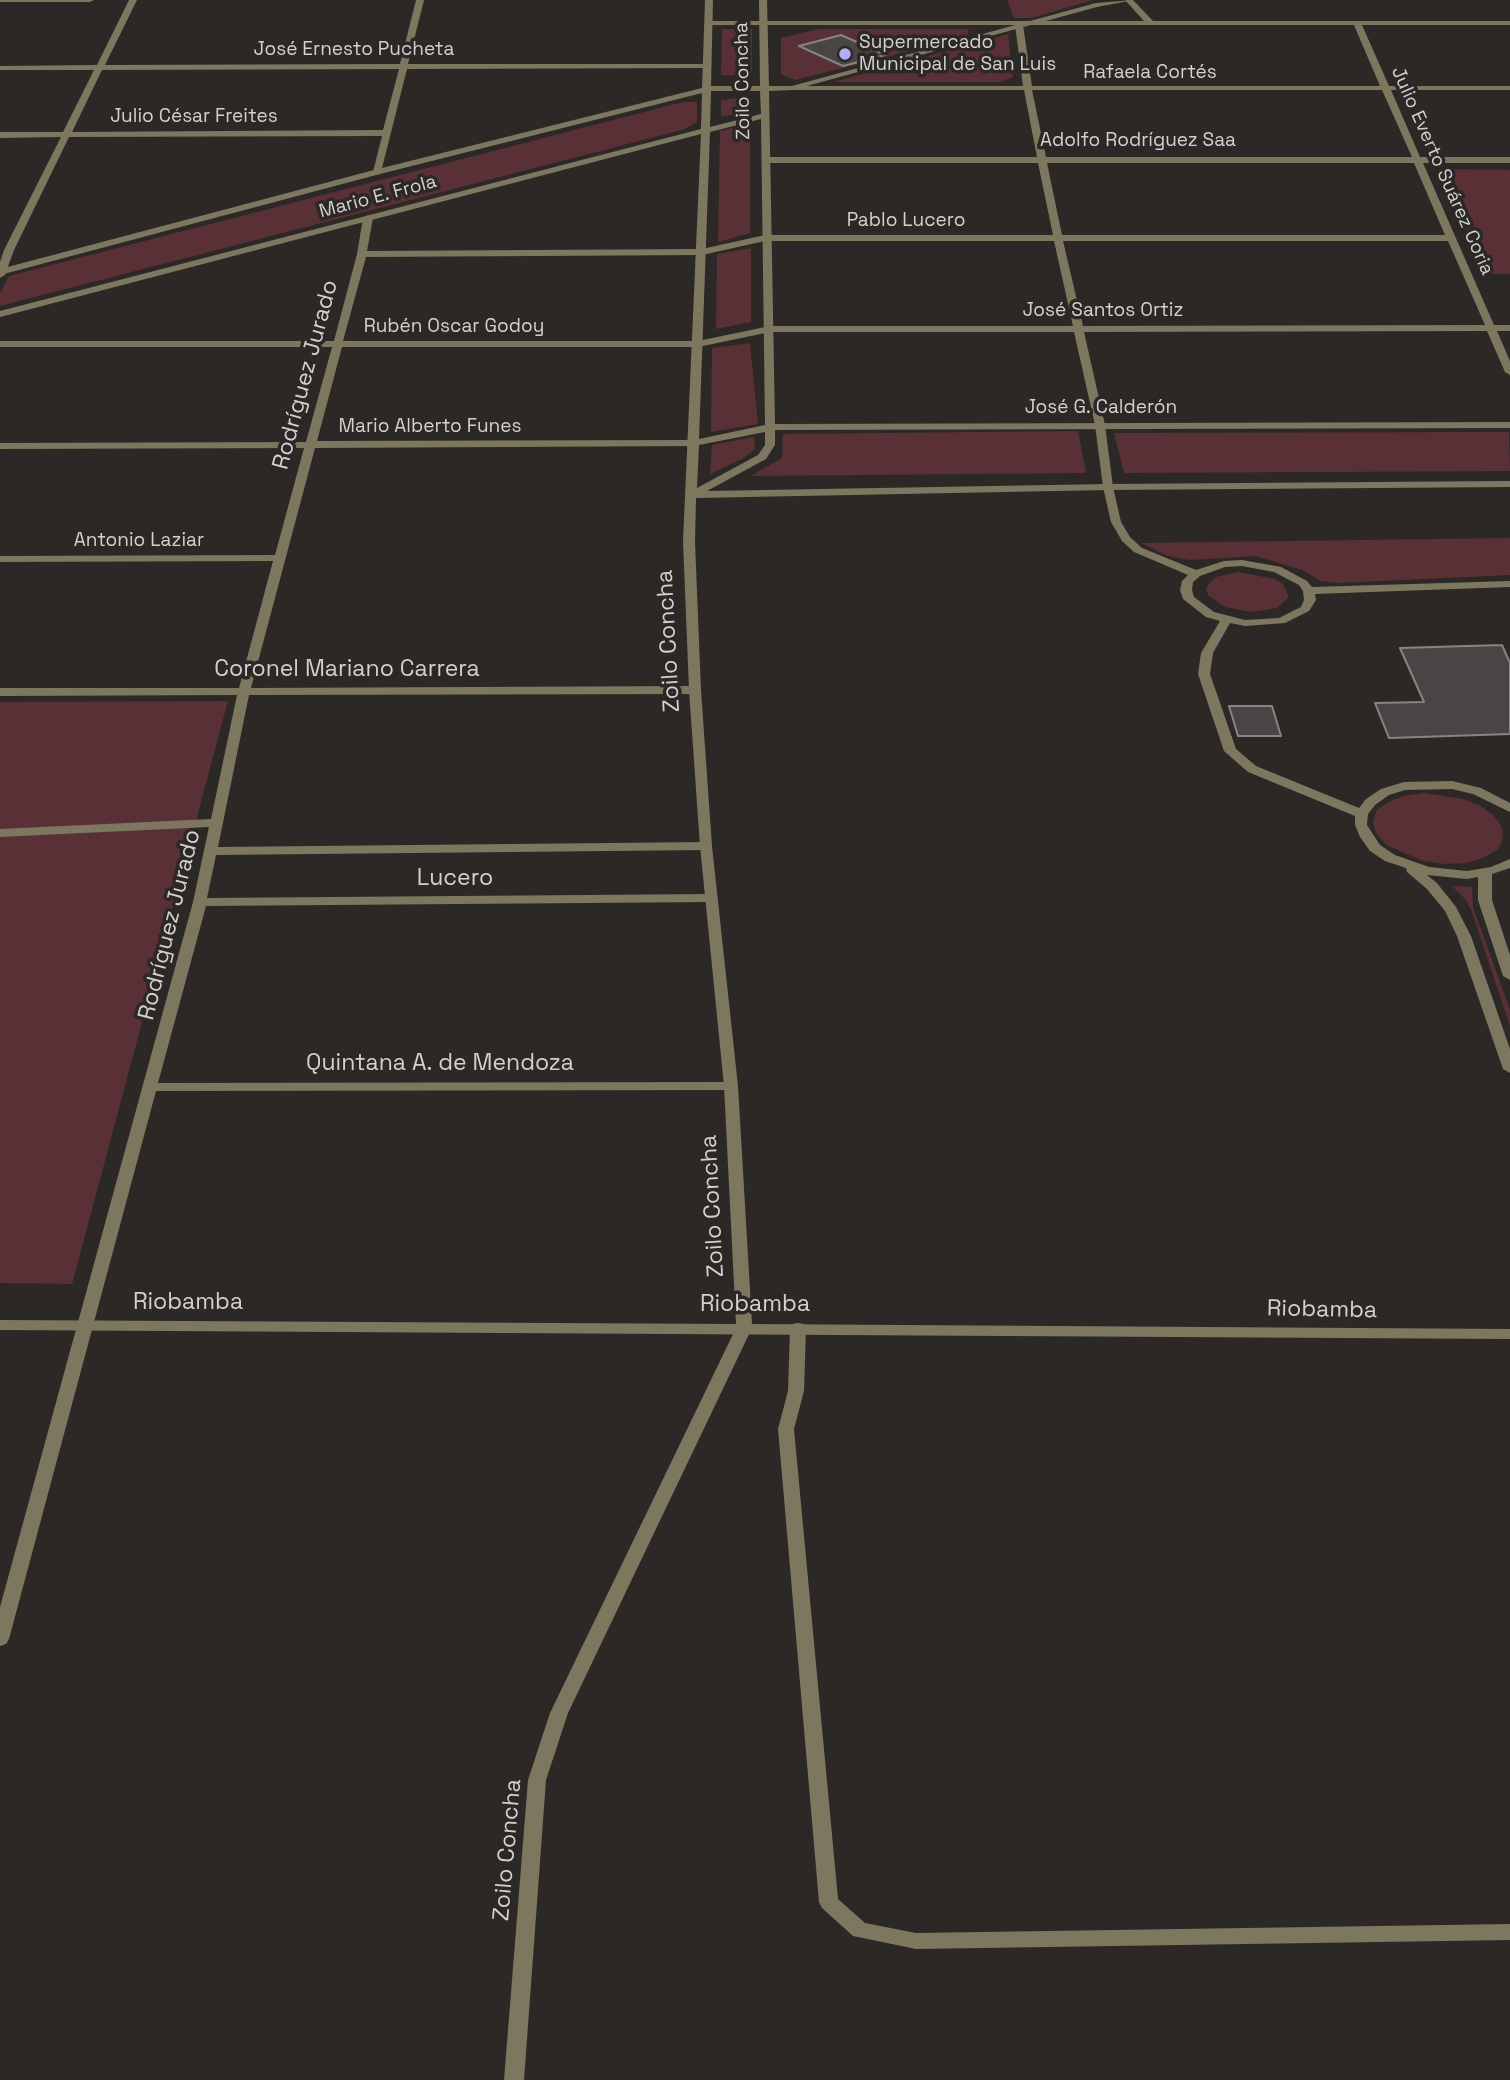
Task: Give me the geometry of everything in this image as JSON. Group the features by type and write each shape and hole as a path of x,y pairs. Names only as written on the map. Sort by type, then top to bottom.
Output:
{"street":[{"path":"0,0 90,0"},
{"path":"0,273 4,250 66,135 133,0"},
{"path":"377,172 420,0"},
{"name":"Zoilo Concha","path":"514,2080 537,1780 559,1713 744,1328 731,1087 706,846 695,690 689,542 702,252 709,0"},
{"name":"Zoilo Concha","path":"692,495 762,457 770,446 772,427 765,239 763,0"},
{"path":"1096,5 1107,0"},
{"path":"792,88 1096,5 1129,0 1152,24"},
{"path":"710,23 1510,23"},
{"name":"Julio Everto Suárez Coria","path":"1357,23 1510,372"},
{"path":"1022,24 1028,89 1077,328 1100,425 1108,487 1116,522 1126,539 1138,550 1196,574"},
{"name":"José Ernesto Pucheta","path":"0,68 708,65"},
{"name":"Rafaela Cortés","path":"707,89 1510,88"},
{"name":"Mario E. Frola","path":"0,273 377,172 707,89"},
{"name":"Mario E. Frola","path":"0,314 765,115"},
{"name":"Julio César Freites","path":"0,135 387,133"},
{"name":"Adolfo Rodríguez Saa","path":"765,160 1510,160"},
{"name":"Rodríguez Jurado","path":"0,1639 200,902 244,691 308,445 362,254 368,218"},
{"name":"Pablo Lucero","path":"362,254 702,252 765,239 1452,238"},
{"name":"José Santos Ortiz","path":"698,344 770,329 1510,328"},
{"name":"Rubén Oscar Godoy","path":"0,344 698,344"},
{"name":"José G. Calderón","path":"693,443 772,427 1510,425"},
{"name":"Mario Alberto Funes","path":"0,446 693,443"},
{"path":"692,495 1108,487 1510,484"},
{"name":"Antonio Laziar","path":"0,559 278,558"},
{"path":"1224,564 1260,565 1292,575 1309,591 1310,600 1305,609 1288,618 1264,623 1226,620 1197,607 1189,599 1186,590 1188,581 1196,574 1224,564"},
{"path":"1309,591 1510,584"},
{"path":"1226,620 1207,653 1204,674 1230,751 1252,769 1362,814"},
{"name":"Coronel Mariano Carrera","path":"0,692 695,690"},
{"path":"1510,808 1476,791 1427,784 1404,786 1385,792 1370,802 1362,814 1361,825 1375,848 1408,866 1432,886 1451,910 1464,936 1510,1069"},
{"path":"0,833 217,823"},
{"name":"Lucero","path":"212,851 706,846"},
{"path":"1408,866 1447,874 1490,871 1510,863"},
{"path":"1490,871 1510,877"},
{"path":"1490,871 1488,911 1510,976"},
{"name":"Lucero","path":"200,902 711,898"},
{"name":"Quintana A. de Mendoza","path":"149,1087 731,1087"},
{"name":"Riobamba","path":"0,1325 1510,1334"},
{"path":"798,1328 796,1391 786,1429 829,1902 860,1930 916,1941 1510,1932"}],"shaded area":[{"path":"1007,0 1093,0 1031,18 1014,18"},
{"path":"722,29 752,29 752,75 721,75"},
{"path":"818,29 969,29 967,37 795,80 781,74 781,38"},
{"path":"1008,34 1013,77 1000,82 833,82"},
{"path":"750,97 750,111 721,117 721,100"},
{"path":"683,102 697,102 697,122 682,130 0,306 0,293 9,276"},
{"path":"750,124 750,233 718,242 720,131"},
{"path":"1440,169 1510,170 1510,274 1486,274"},
{"path":"751,248 751,322 716,329 717,254"},
{"path":"750,343 758,424 711,432 712,348"},
{"path":"1078,431 1086,473 751,476 782,458 783,434"},
{"path":"1509,432 1510,471 1124,473 1114,433"},
{"path":"754,437 755,449 744,458 710,474 712,445"},
{"path":"1510,538 1510,575 1338,583 1320,581 1305,571 1256,556 1189,560 1168,556 1141,543"},
{"path":"1238,572 1275,579 1283,584 1289,597 1277,608 1251,612 1225,607 1208,595 1206,589 1216,577"},
{"path":"228,701 72,1284 0,1283 0,702"},
{"path":"1423,793 1463,799 1481,806 1494,816 1502,827 1503,839 1498,849 1467,863 1445,864 1423,861 1386,845 1376,833 1373,822 1377,810 1403,796"},
{"path":"1452,886 1472,887 1473,907 1510,1010 1510,1026 1472,912 1466,900"}],"building":[{"path":"841,35 886,55 843,66 799,46"},
{"path":"1502,645 1510,663 1510,734 1389,738 1375,703 1424,702 1400,648"},
{"path":"1229,706 1272,706 1281,736 1238,736"}],"place":[{"name":"Supermercado Municipal de San Luis","path":"845,54"}]}
